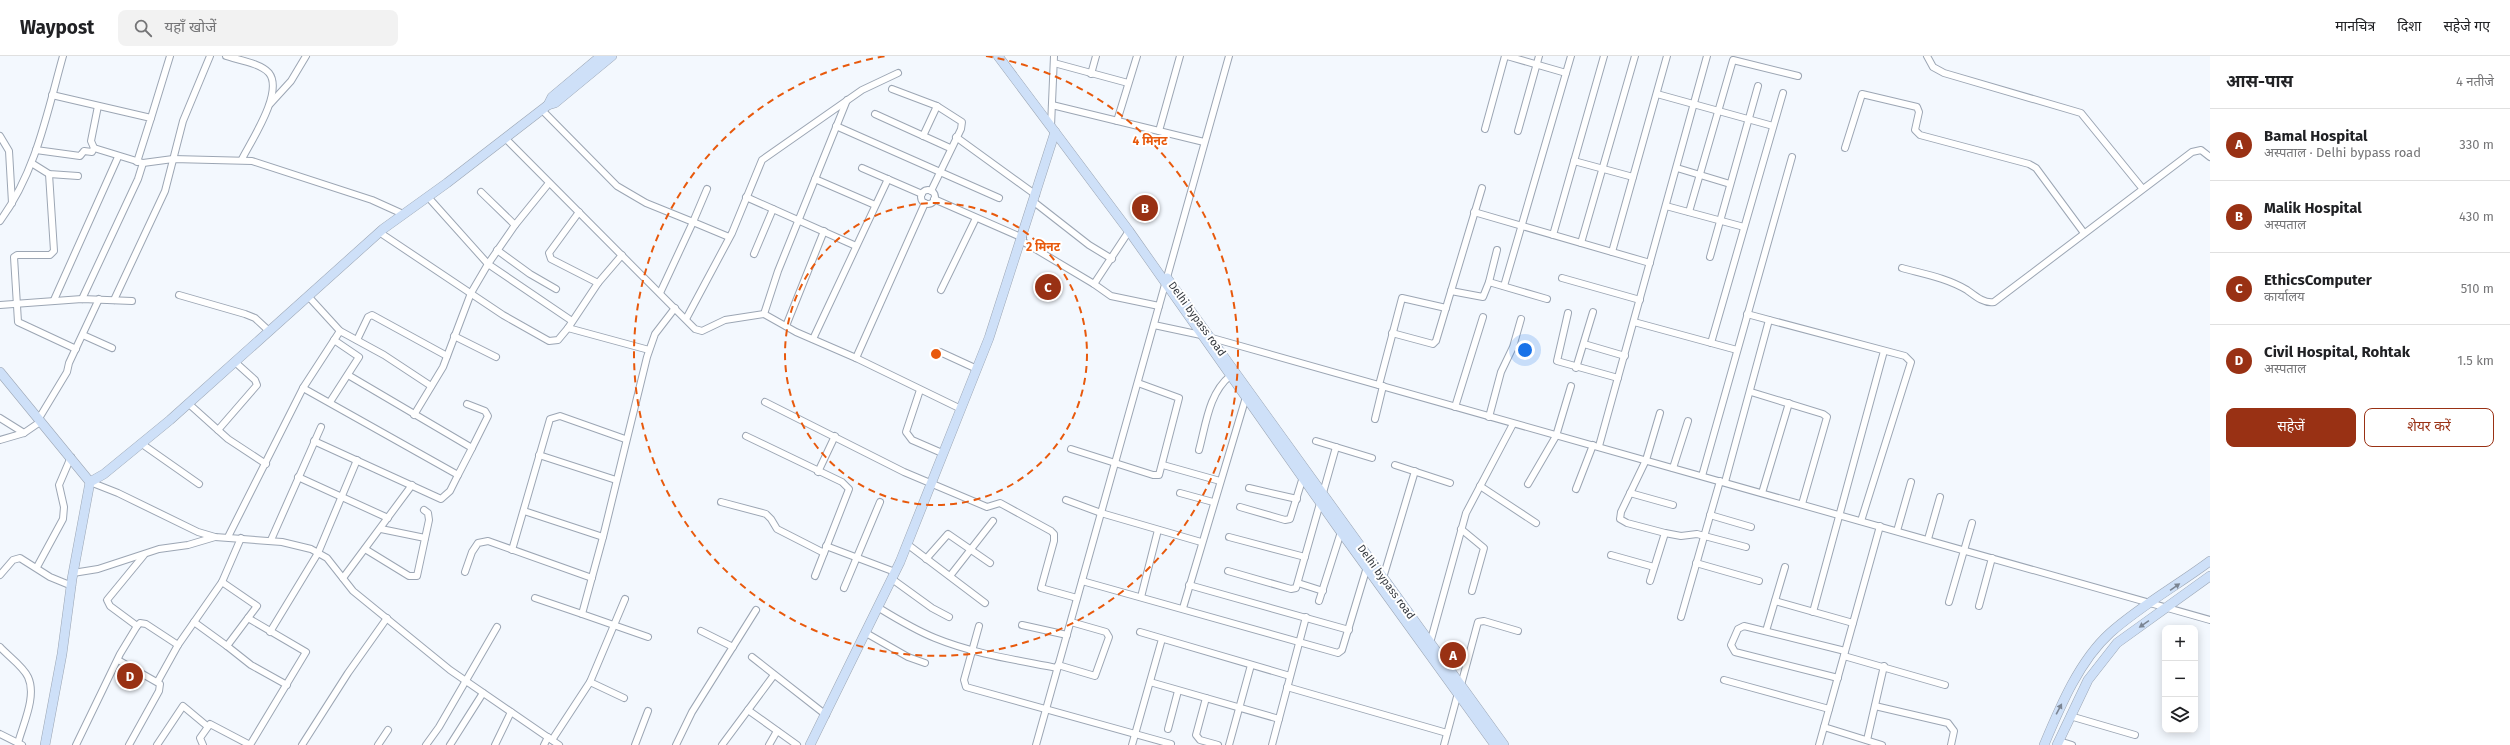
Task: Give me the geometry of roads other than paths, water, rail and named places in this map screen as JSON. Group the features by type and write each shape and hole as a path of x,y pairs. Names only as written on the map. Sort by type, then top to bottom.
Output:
{"street":[{"path":"0,221 12,203 33,164 63,56"},
{"path":"82,299 131,193 151,118 170,56"},
{"path":"114,300 165,191 183,121 210,56"},
{"path":"226,56 257,66 269,73 272,92 270,104"},
{"path":"242,159 270,104 291,81 306,56"},
{"path":"545,107 552,97 601,56"},
{"path":"40,745 90,482 142,444 189,404 379,232 428,197 545,107 555,103 612,56"},
{"name":"Delhi bypass road","path":"998,56 1158,271 1212,338 1345,531 1431,648 1495,745"},
{"path":"810,745 894,575 942,453 977,370 1022,240 1035,198 1053,129 1052,105 1054,56"},
{"path":"1091,74 1096,56"},
{"path":"1117,121 1137,56"},
{"path":"1159,131 1180,56"},
{"path":"1036,745 1229,56"},
{"path":"1484,129 1506,56 1566,72"},
{"path":"1518,131 1539,56"},
{"path":"1504,286 1571,56"},
{"path":"1553,235 1604,56"},
{"path":"1581,243 1635,56"},
{"path":"1612,252 1667,56"},
{"path":"1576,490 1596,446 1618,378 1707,56"},
{"path":"1927,56 1933,67 1944,73 2081,113 2142,188"},
{"path":"1689,212 1718,111 1735,59 1798,76"},
{"path":"1054,63 1128,83"},
{"path":"686,319 729,237 762,160 862,90 898,73"},
{"path":"1710,258 1758,86"},
{"path":"892,89 937,106 960,119 962,124 931,191 934,199 1022,240 1112,296 1159,306"},
{"path":"1712,343 1782,93"},
{"path":"1657,94 1773,126"},
{"path":"1845,148 1862,94 1917,107 1919,112 1915,130 1920,134 2029,164 2036,168 2084,233"},
{"path":"52,95 151,118"},
{"path":"764,314 778,271 847,100"},
{"path":"1052,105 1204,142"},
{"path":"98,106 91,141 94,148 118,157 140,163 173,159 242,159 262,163 372,200 403,214"},
{"path":"923,136 937,106"},
{"path":"545,107 617,186 646,203 729,237"},
{"path":"875,114 950,148"},
{"path":"836,126 999,198"},
{"path":"0,136 9,151 12,203"},
{"path":"956,137 1035,198 1089,245 1112,259"},
{"path":"505,138 695,329 702,331 725,320 764,314 813,340 856,358 920,390 961,408"},
{"path":"36,150 80,156 84,151 92,152 94,148"},
{"path":"1902,268 1952,282 1990,303 1994,302 2142,188 2192,152 2201,150 2210,157"},
{"path":"54,300 118,157"},
{"path":"1702,476 1792,157"},
{"path":"1574,161 1633,177"},
{"path":"33,164 49,174 78,176"},
{"path":"862,168 922,194"},
{"path":"1677,168 1730,184"},
{"path":"49,174 54,251 50,255 17,255 14,257 18,322 76,349"},
{"path":"815,179 875,205"},
{"path":"813,340 888,179"},
{"path":"414,415 447,356 471,293 497,250 549,183"},
{"path":"1392,333 1434,344 1482,188"},
{"path":"660,293 707,189"},
{"path":"925,203 922,200 922,194 926,190 931,191"},
{"path":"481,192 515,225"},
{"path":"428,197 488,264 572,321"},
{"path":"746,197 856,246"},
{"path":"925,203 931,202 934,199"},
{"path":"856,358 925,203"},
{"path":"1666,206 1744,227"},
{"path":"754,254 773,209"},
{"path":"579,212 549,256 598,284"},
{"path":"1474,212 1650,263"},
{"path":"941,290 976,218"},
{"path":"786,326 824,231"},
{"path":"1094,284 1112,259 1129,231"},
{"path":"379,232 471,293 549,341 558,340 598,284 622,256"},
{"path":"497,250 530,274 556,289"},
{"path":"1451,291 1483,297 1489,282 1497,250"},
{"path":"1562,278 1640,300"},
{"name":"Delhi bypass road","path":"1166,281 1230,376 1303,477 1322,498"},
{"path":"1489,282 1547,299"},
{"path":"179,295 255,318 269,331"},
{"path":"308,296 340,331 431,386"},
{"path":"1375,419 1392,333 1402,298 1446,308"},
{"path":"0,305 82,299 132,301"},
{"path":"0,440 24,433 39,421 67,372 69,363 99,299"},
{"path":"582,614 603,537 625,439 649,350 655,334 675,308"},
{"path":"1576,368 1593,312"},
{"path":"1568,313 1556,359 1576,368 1618,378"},
{"path":"1747,314 1904,356 1911,362 1862,521"},
{"path":"357,340 368,316 372,315 447,356"},
{"path":"1455,407 1483,317"},
{"path":"1489,417 1501,372 1513,348 1521,319"},
{"path":"1681,617 1710,515 1751,392 1769,320"},
{"path":"1634,322 1737,350"},
{"path":"1154,325 1201,335"},
{"path":"568,328 649,350"},
{"path":"228,537 303,388 340,331"},
{"path":"83,334 112,348"},
{"path":"454,336 496,357"},
{"path":"1212,338 1513,424 1928,539 2210,620"},
{"path":"330,402 359,356 334,340"},
{"path":"1584,344 1624,356"},
{"path":"1813,612 1884,351"},
{"path":"940,352 977,370"},
{"path":"218,430 257,385 255,380 235,362"},
{"path":"0,372 90,482 118,493 198,532 215,537 271,540 318,553 327,558 353,591 466,682 559,745"},
{"path":"348,375 472,448"},
{"path":"1199,450 1215,393 1220,384 1230,376"},
{"path":"1071,449 1153,475 1159,475 1163,465 1179,398 1138,383"},
{"path":"1528,484 1556,436 1571,386"},
{"path":"303,388 330,402 370,427 458,475"},
{"path":"920,390 906,432 912,440 942,453"},
{"path":"1751,392 1823,414 1827,420 1802,504"},
{"path":"1183,608 1201,542 1246,397"},
{"path":"765,402 930,483 987,507 1000,503 1052,531 1054,534 1054,541 1041,588 1077,598"},
{"path":"1762,493 1789,403"},
{"path":"189,404 218,430 250,455 266,464"},
{"path":"314,441 441,499 450,491 488,416 485,411 467,404"},
{"path":"1660,413 1646,460 1630,493 1620,519 1627,523 1665,533 1704,536 1746,548"},
{"path":"512,550 550,419 554,416 625,439"},
{"path":"0,418 24,433"},
{"path":"1673,468 1688,421"},
{"path":"1431,648 1461,529 1480,486 1513,424"},
{"path":"271,540 321,427"},
{"path":"746,436 818,472 842,482 849,489 815,576"},
{"path":"818,472 834,436"},
{"path":"1316,441 1372,458"},
{"path":"142,444 199,484"},
{"path":"1228,571 1291,589 1296,588 1336,447"},
{"path":"539,455 616,480"},
{"path":"37,567 63,519 64,507 59,485 71,457"},
{"path":"270,632 318,553 357,460"},
{"path":"1163,465 1220,481"},
{"path":"1395,465 1450,483"},
{"path":"1383,578 1415,472"},
{"path":"298,477 388,518"},
{"path":"1240,507 1288,520 1290,519 1297,499 1303,477"},
{"path":"1897,531 1911,482"},
{"path":"344,578 412,485"},
{"path":"1480,486 1536,522"},
{"path":"1249,488 1297,499"},
{"path":"1180,493 1214,502"},
{"path":"1630,493 1673,505"},
{"path":"1928,539 1940,497"},
{"path":"1066,500 1101,513 1201,542"},
{"path":"721,502 766,514 777,529 824,553"},
{"path":"844,588 858,558 880,502"},
{"path":"365,550 415,578 419,573 429,516 424,510"},
{"path":"524,511 603,537"},
{"path":"1710,515 1751,527"},
{"path":"950,576 993,521"},
{"path":"1949,602 1972,523"},
{"path":"1819,745 1880,526"},
{"path":"381,529 425,538"},
{"path":"1461,529 1484,548 1472,591"},
{"path":"1141,597 1158,530"},
{"path":"1319,601 1345,531"},
{"path":"1650,581 1665,533"},
{"path":"926,559 948,534 972,549 990,563"},
{"path":"0,575 3,566 20,558 37,567 71,581 103,568 159,549 201,542 215,537"},
{"path":"1229,537 1305,557"},
{"path":"158,681 178,645 222,582 241,538"},
{"path":"465,572 472,552 482,541 592,578"},
{"path":"907,544 985,602"},
{"path":"826,546 858,558 894,575 932,608 949,617"},
{"path":"137,626 110,606 107,600 145,554"},
{"path":"1611,554 1654,567"},
{"path":"1979,606 1992,558"},
{"path":"2044,745 2057,713 2095,650 2110,633 2210,562"},
{"path":"1082,581 1183,608 1338,653 1342,650 1349,630 1369,563"},
{"name":"Delhi bypass road","path":"1369,563 1383,578 1386,588"},
{"path":"1696,563 1759,581"},
{"path":"1766,631 1784,567"},
{"path":"2072,745 2058,743 2088,680 2117,643 2210,576"},
{"path":"45,745 61,662 71,581"},
{"path":"222,582 257,606 227,646"},
{"path":"1298,583 1323,591"},
{"path":"1189,585 1349,630"},
{"path":"536,598 648,637"},
{"path":"544,745 550,739 590,682 615,626 625,599"},
{"path":"1775,601 1853,623"},
{"path":"878,608 906,625 936,639 972,650 1095,676 1109,638 1106,632 1071,622"},
{"path":"676,745 692,712 756,610"},
{"path":"1272,745 1306,617"},
{"path":"157,745 182,706 207,726 214,726 250,745 306,652 248,618"},
{"path":"302,745 348,673 388,618"},
{"path":"1444,745 1478,622 1484,621 1518,631"},
{"path":"194,622 251,664 287,685"},
{"path":"76,745 118,660 140,623 146,624 178,645"},
{"path":"1022,625 1067,635"},
{"path":"979,626 964,680 966,687 1171,744"},
{"path":"426,745 466,682 497,627"},
{"path":"1838,678 1735,652 1731,648 1740,627 1766,631 1845,653 1945,685"},
{"path":"701,631 733,647"},
{"path":"1140,632 1290,676"},
{"path":"866,633 908,657 925,663"},
{"path":"1132,745 1162,639"},
{"path":"0,647 28,676 30,687 30,700 20,744 0,734"},
{"path":"752,657 826,715"},
{"path":"118,660 158,681 160,684 159,691 129,745"},
{"path":"1229,745 1251,665"},
{"path":"1867,740 1884,666"},
{"path":"722,745 774,675"},
{"path":"1724,680 1829,709"},
{"path":"590,682 624,698"},
{"path":"1150,682 1279,719"},
{"path":"1287,687 1447,733"},
{"name":"Delhi bypass road","path":"1459,689 1504,745"},
{"path":"1168,729 1178,691"},
{"path":"450,745 483,693"},
{"path":"1206,698 1196,731 1199,743 1218,745"},
{"path":"1875,706 1948,723 1954,731 1951,745"},
{"path":"748,710 797,745"},
{"path":"635,745 648,711"},
{"path":"495,745 511,712"},
{"path":"2070,716 2135,735"},
{"path":"203,745 200,738 207,726"},
{"path":"1824,727 1882,745"},
{"path":"378,745 388,730"},
{"path":"769,745 777,731"}],"place":[{"name":"Malik Hospital","path":"1145,208"},
{"name":"EthicsComputer","path":"1048,287"},
{"name":"Bamal Hospital","path":"1453,655"},
{"name":"Civil Hospital, Rohtak","path":"130,676"}]}
